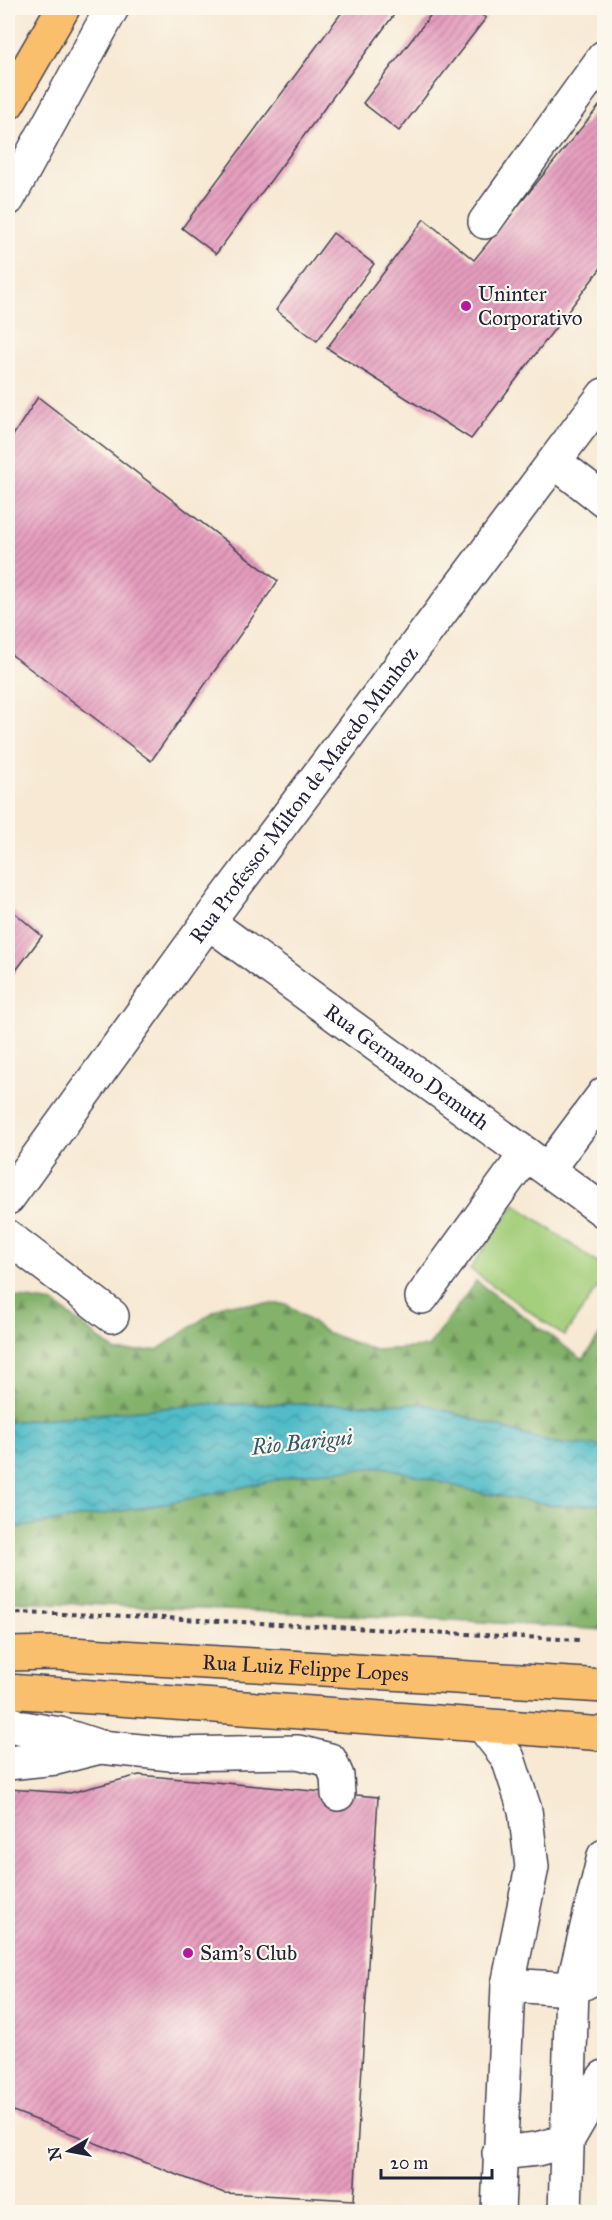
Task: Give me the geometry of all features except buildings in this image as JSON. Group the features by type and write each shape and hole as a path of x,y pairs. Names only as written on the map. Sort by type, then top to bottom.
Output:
{"main road":[{"path":"8,103 63,8"},
{"name":"Rua Luiz Felippe Lopes","path":"8,1654 54,1653 604,1686"},
{"path":"8,1691 604,1734"}],"street":[{"path":"8,199 112,8"},
{"path":"485,222 604,57"},
{"name":"Rua Professor Milton de Macedo Munhoz","path":"8,1198 208,922 604,395"},
{"path":"555,462 604,500"},
{"name":"Rua Germano Demuth","path":"208,922 604,1211"},
{"path":"422,1297 537,1162 604,1094"},
{"path":"8,1237 112,1316"},
{"path":"250,1751 277,1735 300,1713"},
{"path":"8,1722 18,1728 60,1734 100,1747 171,1754 298,1752 330,1760 337,1776 338,1794"},
{"path":"483,1726 508,1758 525,1810 532,1867 508,1985 498,2212"},
{"path":"8,1763 56,1758 100,1747"},
{"path":"565,2212 572,1989 600,1889 604,1856"},
{"path":"508,1985 572,1989 604,1972"},
{"path":"499,2153 537,2149 567,2141 604,2077"}],"path":[{"path":"8,1612 108,1615 579,1640"}],"green space":[{"path":"515,1204 604,1268 604,1278 564,1336 470,1269"},
{"path":"476,1281 583,1360 604,1328 604,1446 551,1443 424,1404 209,1404 8,1422 8,1296 54,1303 116,1352 157,1350 225,1304 286,1304 327,1333 375,1350 428,1347"},
{"path":"385,1467 482,1493 558,1506 604,1504 604,1630 438,1619 8,1601 8,1529 164,1504 313,1472"}],"water":[{"name":"Rio Barigui","path":"209,1404 424,1404 551,1443 604,1446 604,1504 558,1506 482,1493 384,1467 313,1472 164,1504 8,1529 8,1422"}],"place":[{"name":"Uninter Corporativo","path":"466,306"},
{"name":"Sam's Club","path":"188,1953"}]}
